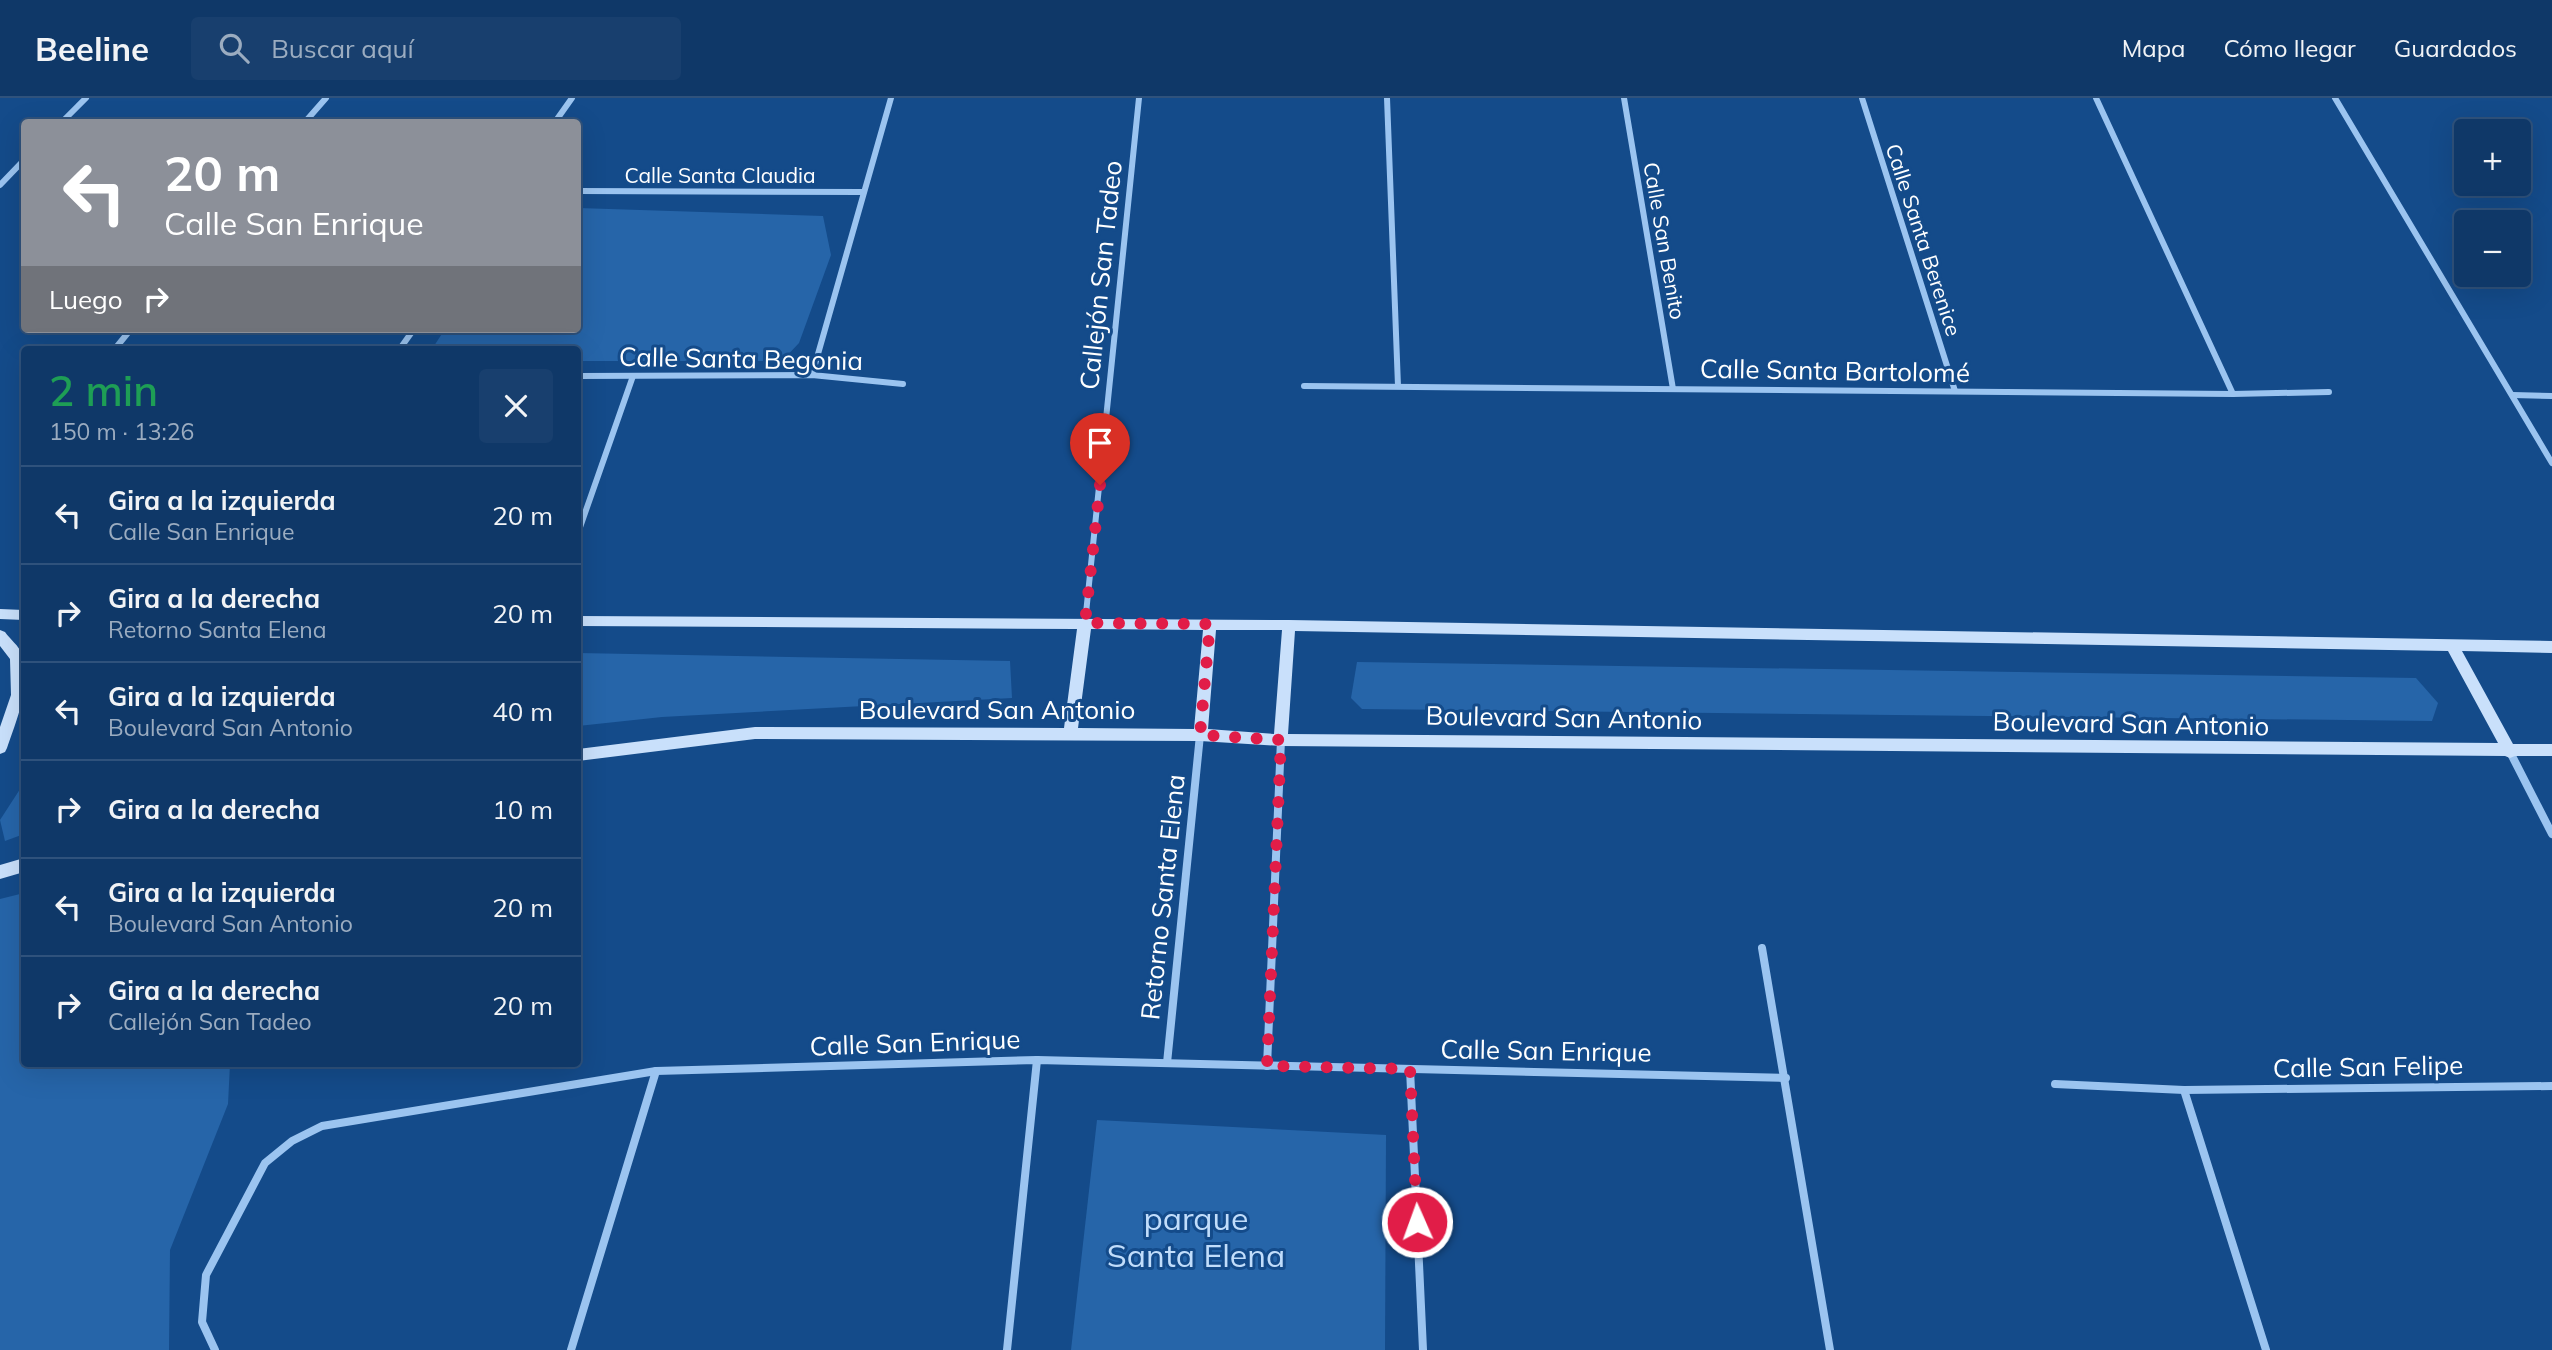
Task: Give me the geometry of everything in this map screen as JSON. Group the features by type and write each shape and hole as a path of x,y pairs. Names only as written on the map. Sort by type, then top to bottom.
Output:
{"street":[{"path":"65,119 86,98"},
{"path":"308,119 326,98"},
{"path":"557,119 572,98"},
{"path":"811,375 891,98"},
{"name":"Callejón San Tadeo","path":"1085,623 1139,98"},
{"path":"1387,98 1398,386"},
{"name":"Calle San Benito","path":"1624,98 1674,389"},
{"name":"Calle Santa Berenice","path":"1862,98 1955,391"},
{"path":"2096,98 2233,394"},
{"path":"2335,98 2552,463"},
{"path":"0,185 21,163"},
{"name":"Calle Santa Claudia","path":"581,191 862,192"},
{"name":"Calle Santa Begonia","path":"581,376 811,375 903,384"},
{"path":"581,524 633,376"},
{"name":"Calle Santa Bartolomé","path":"1304,386 2233,394 2329,392"},
{"path":"2513,395 2552,396"},
{"path":"0,614 21,615"},
{"path":"581,621 813,625 1289,625 2452,645 2550,650"},
{"path":"1070,735 1085,623"},
{"path":"1200,735 1210,624"},
{"path":"1267,1066 1281,740 1289,625"},
{"path":"0,636 17,657 18,695 0,748"},
{"path":"2452,645 2552,834"},
{"name":"Boulevard San Antonio","path":"581,755 755,733 1200,735 1281,740 2510,752 2552,750"},
{"name":"Retorno Santa Elena","path":"1167,1063 1200,735"},
{"path":"0,872 21,866"},
{"path":"1762,948 1830,1350"},
{"path":"1007,1350 1037,1060"},
{"name":"Calle San Enrique","path":"215,1350 202,1322 206,1275 265,1163 292,1142 322,1126 656,1072 1037,1060 1786,1078"},
{"path":"1410,1069 1423,1350"},
{"path":"571,1350 656,1072"},
{"name":"Calle San Felipe","path":"2055,1084 2185,1090 2552,1086"},
{"path":"2185,1090 2266,1350"}],"green space":[{"path":"581,208 823,216 831,255 799,343 782,361 581,361 581,346 434,346 442,333 581,333"},
{"path":"581,653 1010,661 1012,698 662,717 581,726"},
{"path":"1357,662 2416,678 2438,703 2432,721 1362,709 1351,698"},
{"path":"21,788 21,835 5,841 0,820"},
{"path":"21,894 21,1067 230,1067 228,1104 170,1250 169,1350 0,1350 0,899"},
{"name":"parque Santa Elena","path":"1097,1120 1386,1135 1385,1350 1071,1350"}],"route":[{"path":"1100,485 1085,623 1210,624 1200,735 1281,740 1267,1066 1410,1069 1417,1222"}]}
